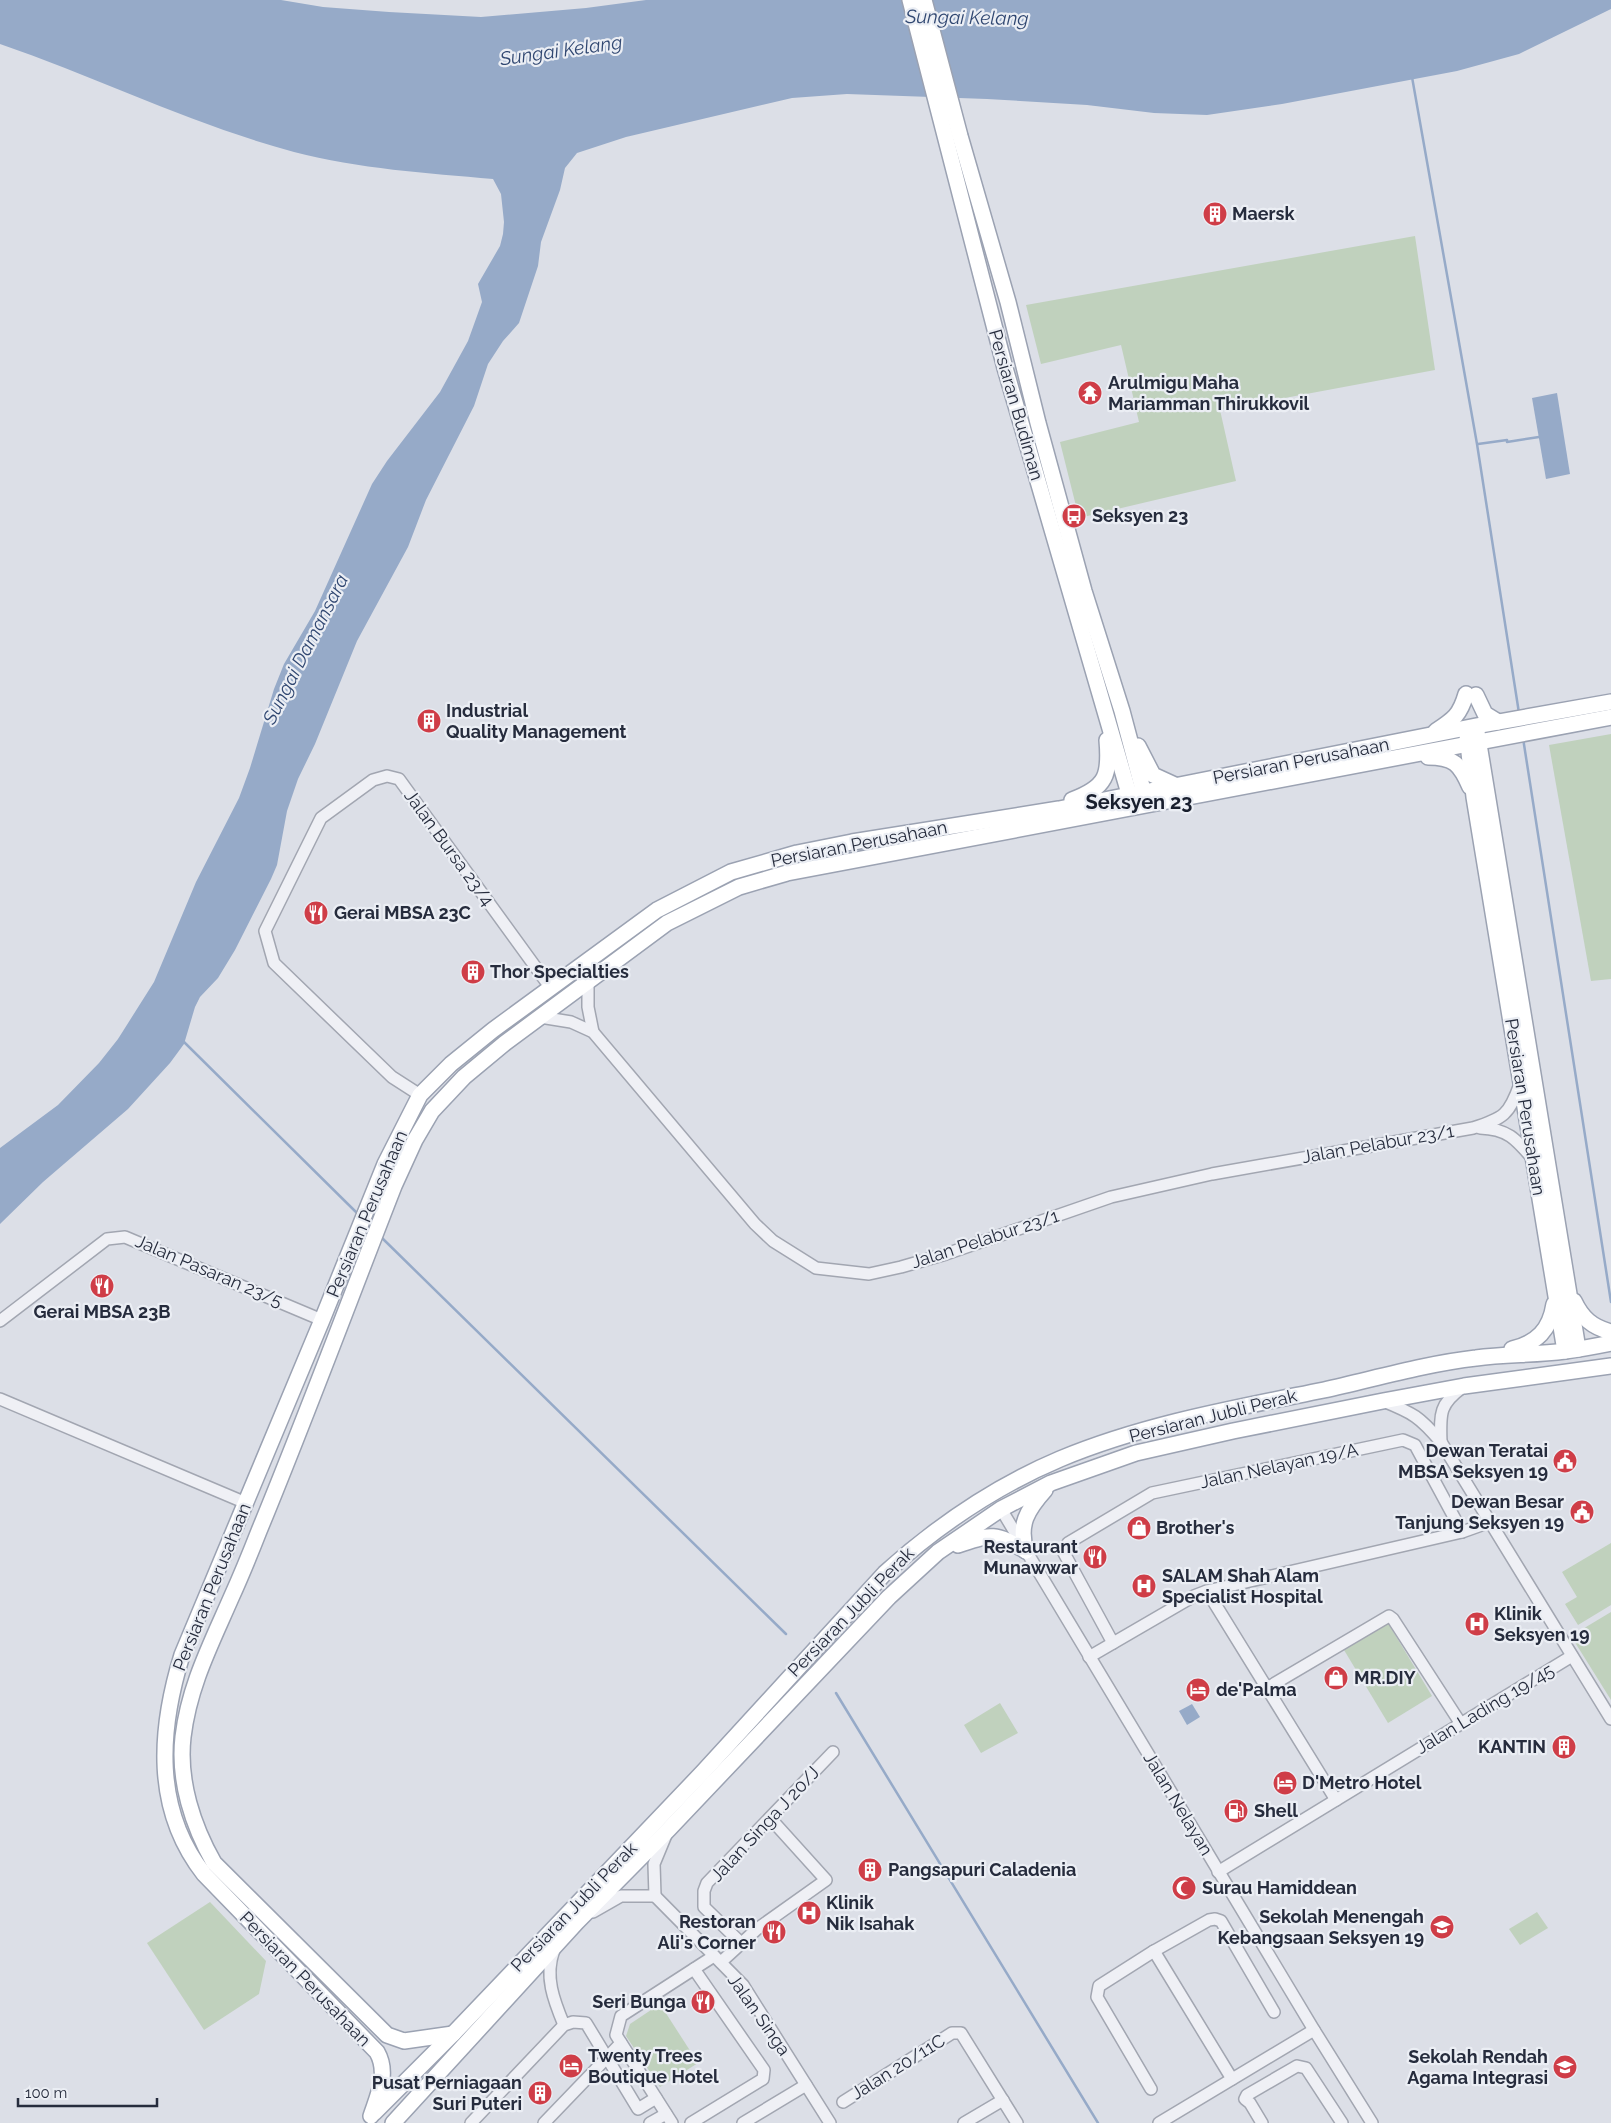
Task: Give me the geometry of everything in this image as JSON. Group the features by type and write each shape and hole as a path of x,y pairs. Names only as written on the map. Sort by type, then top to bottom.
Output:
{"main road":[{"name":"Persiaran Budiman","path":"910,0 1008,302 1038,423 1082,585 1122,711 1139,800"},
{"name":"Persiaran Budiman","path":"924,0 1005,368 1105,711 1139,800"},
{"path":"1430,735 1455,718 1471,694 1486,714 1507,728 1491,750 1481,796"},
{"name":"Persiaran Perusahaan","path":"1532,724 1611,702"},
{"path":"1059,809 1071,800 1090,793 1104,780 1109,765 1105,711"},
{"path":"1122,711 1153,775 1177,786"},
{"name":"Persiaran Perusahaan","path":"368,2119 382,2083 383,2070 381,2059 204,1874 190,1856 174,1819 164,1776 164,1737 175,1679 182,1655 385,1164 420,1095 451,1064 550,987 657,910 731,872 829,846 1059,809 1139,800 1177,786 1471,727 1507,728 1611,717"},
{"name":"Persiaran Perusahaan","path":"1471,727 1533,1159 1562,1293"},
{"name":"Persiaran Perusahaan","path":"453,2034 404,2041 387,2035 214,1864 189,1808 184,1778 183,1738 192,1694 202,1661 231,1598 276,1488 381,1220 415,1140 432,1111 464,1077 540,1017 667,924 739,888 786,873 1139,800 1368,763 1473,743 1507,728"},
{"path":"1368,763 1430,757 1451,759 1462,770 1481,796"},
{"name":"Persiaran Perusahaan","path":"1481,796 1572,1353"},
{"path":"1477,1358 1533,1342 1543,1331 1552,1316 1562,1293 1586,1321 1598,1329 1611,1332"},
{"name":"Persiaran Jubli Perak","path":"368,2119 453,2034 703,1772 885,1573 918,1543 972,1507 1020,1479 1061,1459 1127,1436 1196,1416 1362,1382 1429,1365 1477,1358 1572,1353 1611,1343"},
{"path":"1556,1374 1572,1353 1606,1367"},
{"name":"Persiaran Jubli Perak","path":"393,2123 556,1944 669,1829 889,1597 938,1552 1001,1509 1050,1483 1136,1453 1243,1429 1464,1386 1606,1367"},
{"path":"1026,1552 1022,1530 1026,1516 1034,1502 1050,1483"},
{"path":"972,1507 988,1503 994,1504 1001,1509"},
{"path":"938,1552 974,1538 991,1536 1005,1539 1026,1552"}],"street":[{"name":"Jalan Bursa 23/4","path":"420,1095 392,1077 274,963 265,931 321,818 373,780 386,776 399,779 550,987"},
{"name":"Jalan Pelabur 23/1","path":"588,982 588,1007 593,1032"},
{"name":"Jalan Pelabur 23/1","path":"540,1017 565,1020 593,1032 755,1224 773,1241 816,1268 868,1274 901,1267 1126,1193 1212,1174 1473,1128 1496,1121 1506,1113 1514,1101 1521,1082"},
{"name":"Jalan Pelabur 23/1","path":"1473,1128 1493,1128 1504,1132 1516,1140 1533,1159"},
{"name":"Jalan Pasaran 23/5","path":"0,1321 108,1240 126,1237 322,1320"},
{"path":"1441,1442 1441,1412 1448,1397 1464,1386"},
{"path":"0,1400 246,1503"},
{"path":"1383,1401 1409,1411 1423,1420 1441,1442 1611,1719"},
{"name":"Jalan Nelayan 19/A","path":"1113,1643 1064,1553 1068,1543 1152,1493 1403,1440 1415,1445 1462,1532"},
{"name":"Jalan Nelayan","path":"1001,1509 1218,1872 1372,2123"},
{"path":"1089,1657 1194,1596 1207,1591 1462,1532 1490,1522"},
{"path":"1207,1591 1336,1800"},
{"path":"1267,1688 1389,1616 1393,1619 1461,1724"},
{"name":"Jalan Lading 19/45","path":"1218,1872 1572,1656"},
{"name":"Jalan Singa J 20/J","path":"741,1943 704,1907 704,1892 707,1883 832,1752"},
{"path":"650,2123 669,2118 616,2035 621,2016 694,1969 717,1959 826,1880 770,1818"},
{"path":"577,1922 621,1896 655,1896 654,1864 669,1829"},
{"name":"Jalan Singa","path":"655,1896 743,1984 830,2123"},
{"path":"1151,2089 1097,1997 1099,1986 1154,1951 1209,1920 1216,1918 1221,1921 1274,2012"},
{"path":"556,1944 549,1963 550,1981 556,2005 564,2025"},
{"path":"1154,1951 1232,2079"},
{"path":"691,2123 763,2079 765,2075 764,2070 694,1969"},
{"path":"471,2123 564,2025 573,2022 586,2024 638,2109 656,2098"},
{"path":"1167,2121 1314,2030"},
{"name":"Jalan 20/11C","path":"843,2102 952,2033 961,2033 1003,2100"},
{"path":"544,2123 621,2043"},
{"path":"1262,2123 1250,2103 1245,2099 1246,2095 1297,2066 1302,2066 1306,2068 1342,2123"},
{"path":"743,2123 806,2085"},
{"path":"964,2123 1003,2100 1016,2123"}],"green space":[{"path":"1415,236 1435,370 1220,410 1236,481 1079,518 1060,442 1139,422 1121,345 1041,364 1026,305"},
{"path":"1611,734 1611,979 1591,981 1549,745"},
{"path":"1611,1543 1611,1605 1578,1625 1565,1604 1577,1597 1562,1572"},
{"path":"1611,1612 1611,1700 1571,1636"},
{"path":"1388,1623 1432,1696 1388,1723 1344,1650"},
{"path":"1000,1703 1018,1733 981,1753 964,1725"},
{"path":"210,1902 266,1961 259,1994 204,2030 147,1943"},
{"path":"1537,1912 1548,1928 1520,1945 1509,1929"},
{"path":"660,2004 698,2063 660,2087 626,2036 630,2024"}],"water":[{"path":"0,0 281,0 323,7 481,17 586,8 646,0 1611,0 1611,9 1519,54 1457,71 1282,104 1207,115 1154,113 1087,105 987,99 847,94 792,98 626,137 577,153 565,168 560,190 541,242 538,266 519,323 503,341 488,364 474,406 426,500 408,547 357,641 315,744 298,779 287,811 277,865 235,950 218,978 200,997 195,1007 184,1044 170,1063 128,1109 43,1182 0,1224 0,1148 58,1105 99,1063 118,1039 154,982 196,882 239,798 274,689 284,664 315,611 372,484 387,461 440,392 468,341 482,302 478,284 500,246 504,222 501,194 493,179 343,163 294,152 219,129 0,44"},
{"path":"1557,393 1570,474 1546,479 1532,398"},
{"path":"1192,1704 1200,1717 1187,1725 1179,1711"}],"waterway":[{"path":"1412,77 1477,444 1519,713"},
{"path":"1478,444 1539,437"},
{"path":"1523,738 1611,1302"},
{"path":"183,1041 359,1215"},
{"path":"380,1236 786,1634"},
{"path":"836,1693 1098,2123"}],"place":[{"name":"Maersk","path":"1215,214"},
{"name":"Arulmigu Maha Mariamman Thirukkovil","path":"1090,393"},
{"name":"Seksyen 23","path":"1074,516"},
{"name":"Industrial Quality Management","path":"429,721"},
{"name":"Gerai MBSA 23C","path":"316,913"},
{"name":"Thor Specialties","path":"473,972"},
{"name":"Gerai MBSA 23B","path":"102,1286"},
{"name":"Dewan Teratai MBSA Seksyen 19","path":"1565,1461"},
{"name":"Dewan Besar Tanjung Seksyen 19","path":"1582,1512"},
{"name":"Brother's","path":"1139,1528"},
{"name":"Restaurant Munawwar","path":"1095,1557"},
{"name":"SALAM Shah Alam Specialist Hospital","path":"1144,1586"},
{"name":"Klinik Seksyen 19","path":"1477,1624"},
{"name":"MR.DIY","path":"1336,1678"},
{"name":"de'Palma","path":"1198,1690"},
{"name":"KANTIN","path":"1564,1747"},
{"name":"D'Metro Hotel","path":"1285,1783"},
{"name":"Shell","path":"1236,1811"},
{"name":"Pangsapuri Caladenia","path":"870,1870"},
{"name":"Surau Hamiddean","path":"1184,1888"},
{"name":"Klinik Nik Isahak","path":"809,1913"},
{"name":"Sekolah Menengah Kebangsaan Seksyen 19","path":"1442,1927"},
{"name":"Restoran Ali's Corner","path":"774,1932"},
{"name":"Seri Bunga","path":"703,2002"},
{"name":"Twenty Trees Boutique Hotel","path":"571,2066"},
{"name":"Sekolah Rendah Agama Integrasi","path":"1565,2067"},
{"name":"Pusat Perniagaan Suri Puteri","path":"540,2093"}],"district":[{"name":"Seksyen 23","path":"1139,802"}],"water label":[{"name":"Sungai Kelang","path":"967,17"},
{"name":"Sungai Kelang","path":"561,50"},
{"name":"Sungai Damansara","path":"305,649"}]}
